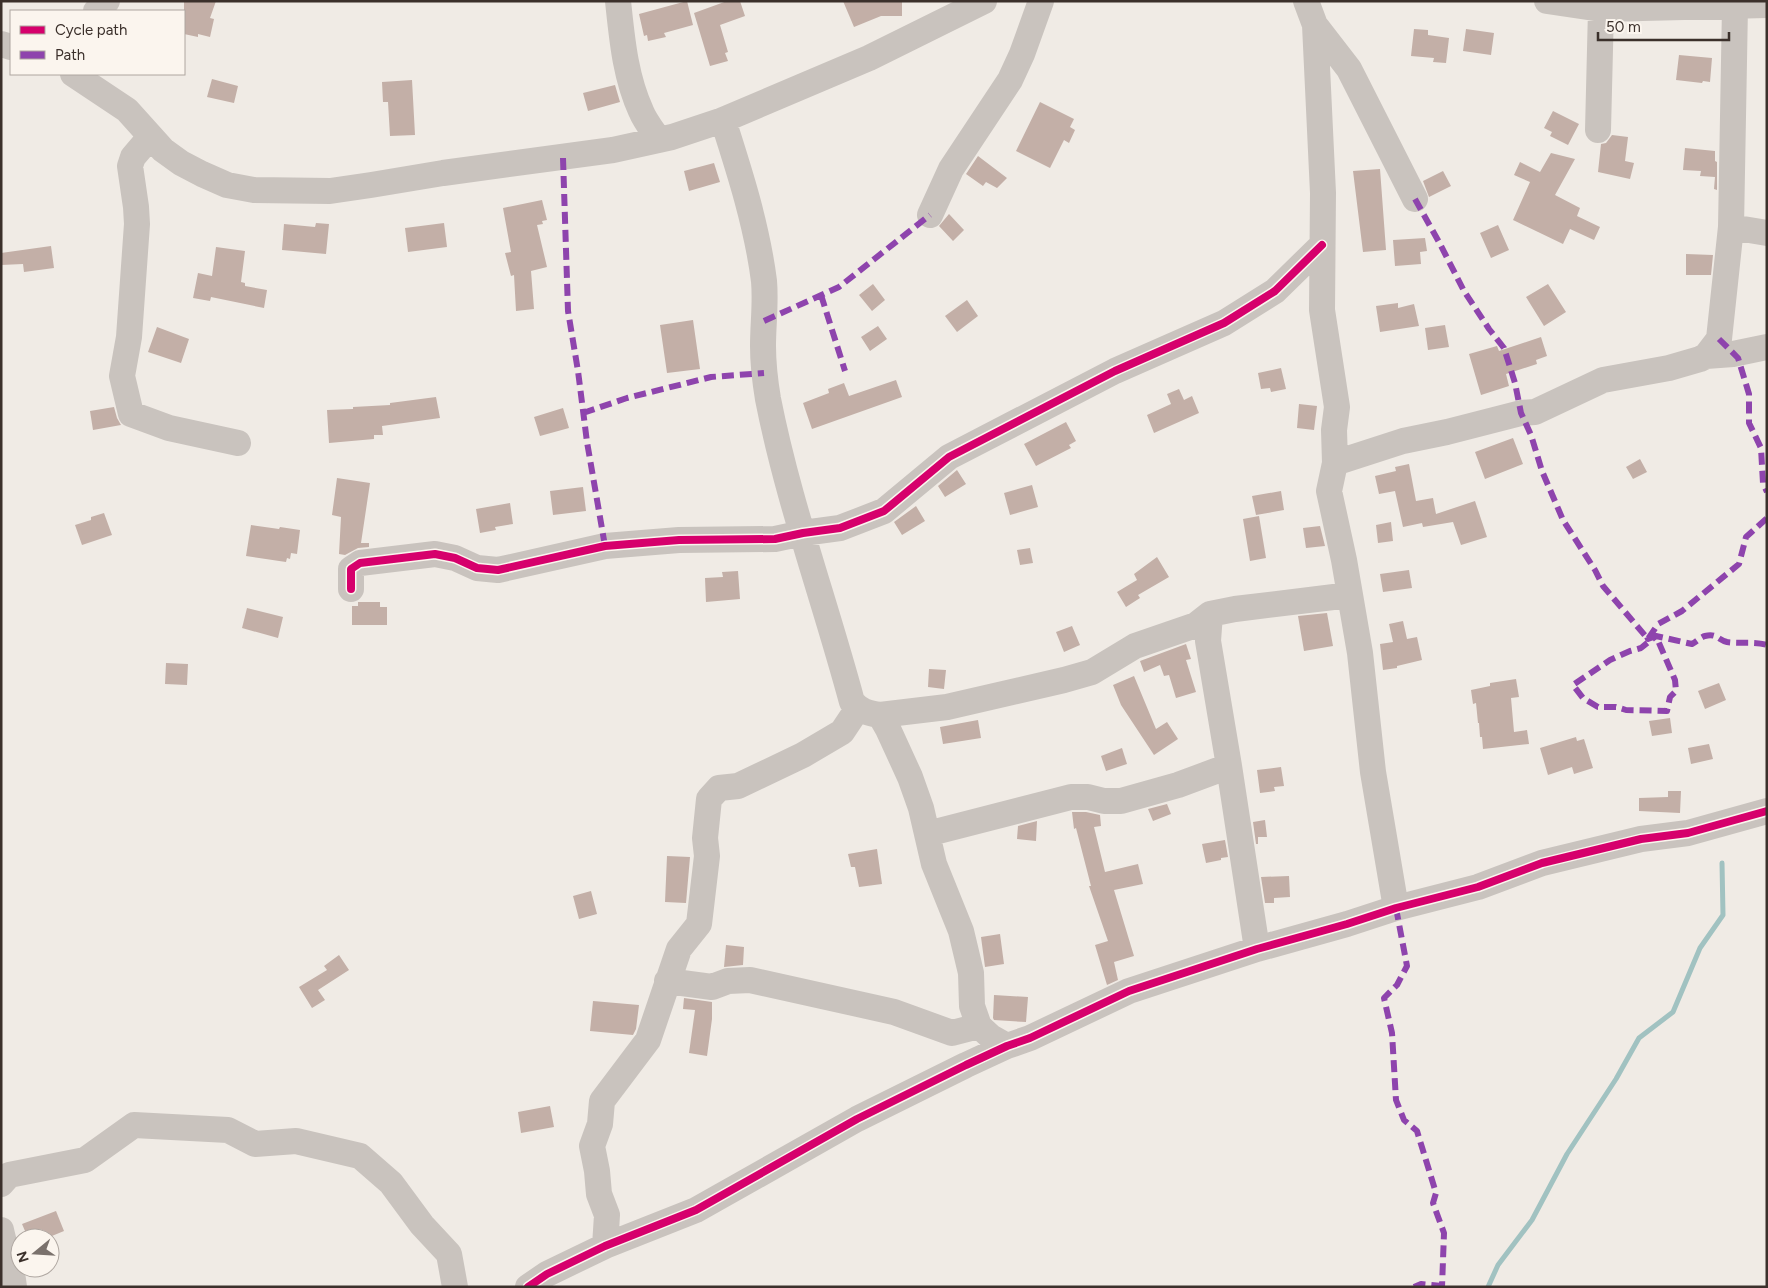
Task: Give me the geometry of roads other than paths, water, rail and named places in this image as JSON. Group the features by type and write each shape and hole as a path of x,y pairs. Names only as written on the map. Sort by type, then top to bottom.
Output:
{"street":[{"path":"97,10 107,1"},
{"path":"618,1 624,54 630,80 641,111 659,140"},
{"path":"76,75 96,81 139,121 150,137 163,150 181,163 202,174 227,184 254,190 330,191 371,186 443,173 613,150 659,140 723,120 869,58 984,1"},
{"path":"930,215 951,169 1010,80 1022,54 1041,1"},
{"path":"1547,1 1601,9 1749,4 1731,227 1719,339 1706,356"},
{"path":"1598,130 1601,9"},
{"path":"1311,13 1350,69 1415,199"},
{"path":"1311,13 1322,193 1322,310 1337,407 1334,430 1335,463 1330,491 1360,653 1373,772 1396,908"},
{"path":"723,120 752,214 764,281 764,375 777,445 852,702 869,712 888,728 910,777 921,808 934,864 961,931 971,973 972,1006 979,1026 991,1037 1008,1046"},
{"path":"150,137 132,157 130,166 137,224 129,336 122,376 131,414 169,428 238,444"},
{"path":"1731,227 1767,233"},
{"path":"351,589 351,568 360,563 435,554 455,558 477,568 498,570 605,546 679,540 774,538 840,528 884,511 949,457 1115,372 1224,323 1275,291 1322,246"},
{"path":"1335,463 1402,441 1447,432 1521,412 1534,412 1603,380 1669,368 1706,356 1733,354 1767,347"},
{"path":"605,1246 607,1215 599,1194 592,1146 600,1124 602,1101 648,1040 678,949 699,924 707,856 705,838 709,799 719,788 738,786 802,755 842,732 869,712 947,707 1064,680 1092,672 1135,646 1196,625 1210,614 1350,595"},
{"path":"1210,614 1208,641 1257,949"},
{"path":"926,834 1071,797 1121,801 1178,785 1229,766"},
{"path":"528,1287 547,1274 605,1246 696,1210 857,1119 1008,1046 1030,1038 1128,991 1257,949 1396,908 1478,887 1542,863 1641,839 1688,833 1767,811"},
{"path":"667,981 712,987 728,981 750,980 894,1012 952,1033 979,1026"},
{"path":"1,1184 9,1175 85,1160 134,1126 228,1130 255,1144 296,1141 360,1156 391,1183 422,1225 449,1254 455,1287"},
{"path":"1,1230 12,1271 14,1287"}],"waterway":[{"path":"1488,1287 1498,1265 1532,1220 1567,1154 1616,1079 1639,1038 1673,1012 1700,948 1723,915 1722,863"}]}
